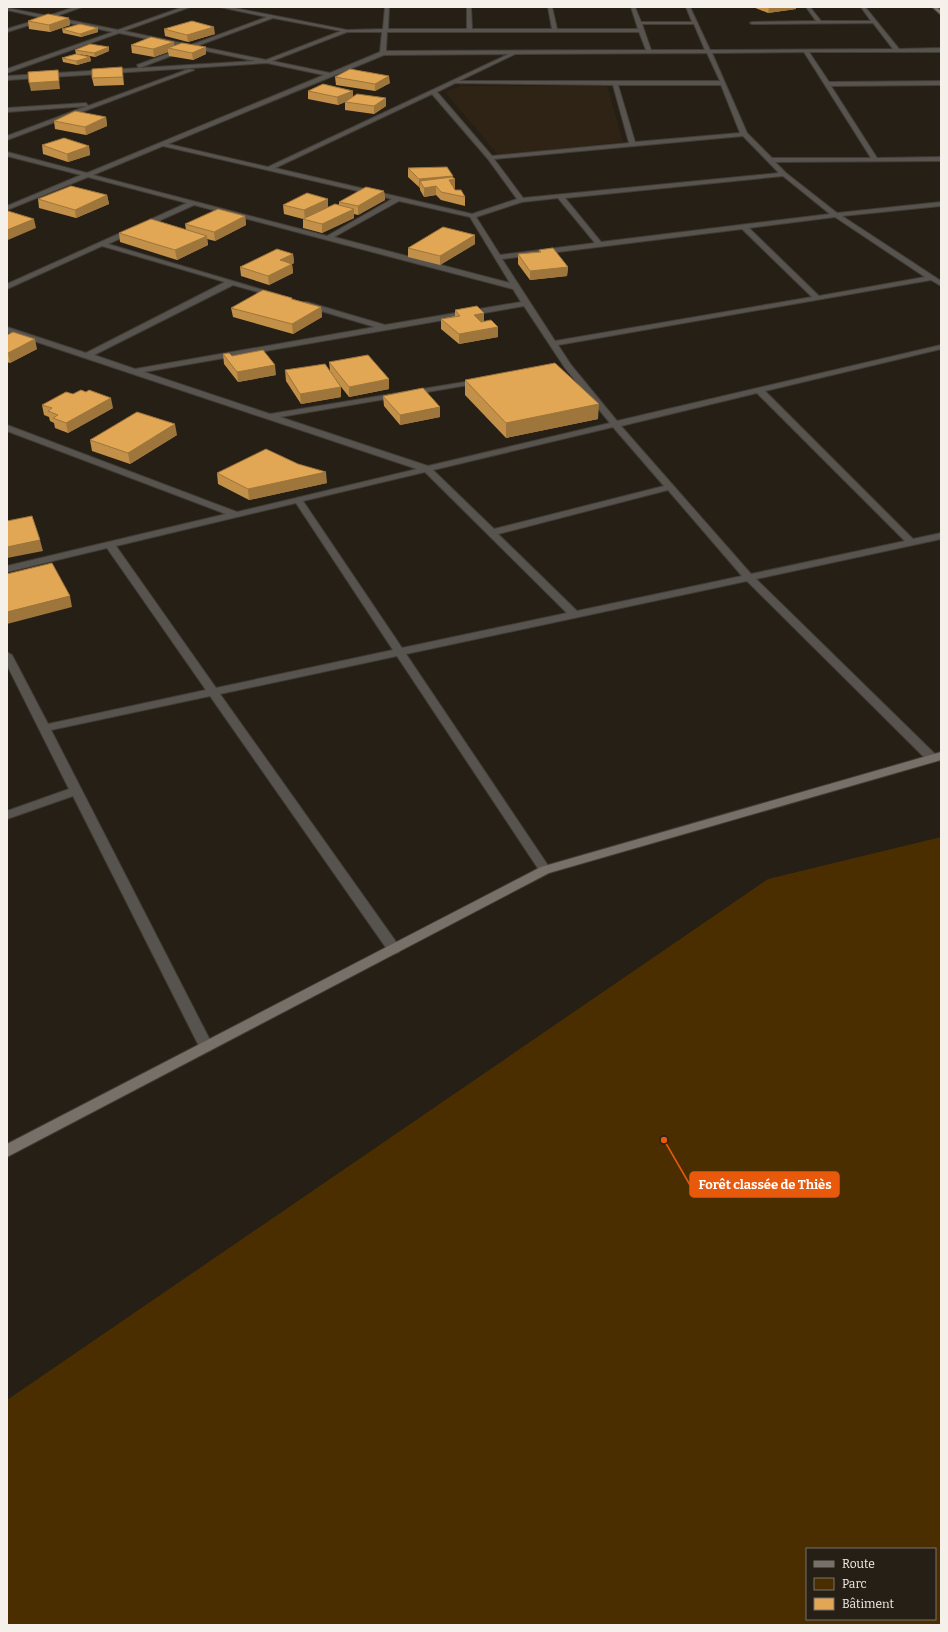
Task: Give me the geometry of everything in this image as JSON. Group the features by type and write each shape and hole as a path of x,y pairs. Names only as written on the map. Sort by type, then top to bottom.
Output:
{"main road":[{"path":"934,7 941,14"},
{"path":"7,1151 545,870 937,757"}],"street":[{"path":"7,31 80,7"},
{"path":"7,71 188,7"},
{"path":"222,7 271,15 347,31 641,30"},
{"path":"383,53 387,7"},
{"path":"469,7 470,30"},
{"path":"550,7 555,30"},
{"path":"633,7 649,52"},
{"path":"688,7 723,83 744,134 784,174 836,214 941,284"},
{"path":"808,7 819,22"},
{"path":"863,7 897,50"},
{"path":"7,9 331,75"},
{"path":"127,70 271,15"},
{"path":"752,23 875,22"},
{"path":"638,23 696,23"},
{"path":"7,78 266,62 347,31"},
{"path":"7,208 383,53 941,50"},
{"path":"806,51 875,159"},
{"path":"268,169 516,53"},
{"path":"7,138 203,66"},
{"path":"452,83 723,83"},
{"path":"615,83 633,145"},
{"path":"827,84 941,83"},
{"path":"434,92 490,158 521,200"},
{"path":"7,110 100,104"},
{"path":"490,158 744,134"},
{"path":"162,144 472,216 521,200 784,174"},
{"path":"7,154 516,287"},
{"path":"769,160 941,159"},
{"path":"560,196 600,245"},
{"path":"328,238 398,199"},
{"path":"7,286 192,203"},
{"path":"498,257 744,227 836,214 941,204"},
{"path":"472,216 553,344 564,366 750,577 937,757"},
{"path":"744,227 816,298"},
{"path":"102,244 284,297"},
{"path":"553,344 932,278"},
{"path":"86,356 232,282"},
{"path":"298,301 386,327"},
{"path":"134,372 526,303"},
{"path":"7,329 427,469 574,614"},
{"path":"7,340 19,334"},
{"path":"7,569 941,347"},
{"path":"269,416 489,379"},
{"path":"759,390 911,542"},
{"path":"7,428 237,514"},
{"path":"491,533 671,487"},
{"path":"298,500 545,870"},
{"path":"44,728 214,693 574,614 941,536"},
{"path":"110,545 394,949"},
{"path":"7,655 206,1046"},
{"path":"7,815 76,791"}],"shaded area":[{"path":"461,86 607,86 623,142 498,155 445,92"}],"green space":[{"path":"941,837 941,1625 7,1625 7,1400 768,879"}],"building":[{"path":"48,14 69,18 49,25 28,21"},
{"path":"192,21 214,27 187,35 164,29"},
{"path":"80,24 98,28 80,34 62,29"},
{"path":"151,37 174,42 153,49 131,45"},
{"path":"182,43 206,47 192,53 168,48"},
{"path":"90,44 109,47 94,53 75,50"},
{"path":"76,54 90,57 76,61 62,58"},
{"path":"122,67 123,77 92,78 92,69"},
{"path":"350,69 389,76 375,84 335,77"},
{"path":"58,70 59,81 29,83 28,72"},
{"path":"323,84 353,91 337,97 308,91"},
{"path":"357,94 386,98 374,106 345,102"},
{"path":"75,111 106,117 85,127 54,121"},
{"path":"64,138 89,146 67,154 42,145"},
{"path":"447,167 453,176 419,179 408,168"},
{"path":"452,177 455,179 449,180 455,190 461,190 465,197 441,192 436,186 424,188 420,181"},
{"path":"71,186 107,195 75,210 38,199"},
{"path":"366,187 384,191 358,206 339,202"},
{"path":"307,193 328,199 304,210 283,205"},
{"path":"335,204 354,209 322,224 303,219"},
{"path":"218,209 245,216 214,232 185,224"},
{"path":"8,211 34,219 7,230"},
{"path":"151,219 207,236 175,250 119,233"},
{"path":"443,227 475,235 440,256 408,248"},
{"path":"553,248 568,267 530,271 518,254 541,252 539,250"},
{"path":"277,249 293,254 280,260 292,264 268,276 240,267"},
{"path":"263,290 321,307 292,324 231,308"},
{"path":"477,306 484,313 474,315 481,322 491,320 498,327 459,334 441,319 460,316 455,310"},
{"path":"13,332 35,339 8,353 7,335"},
{"path":"263,350 275,365 237,372 223,354 229,353 232,356"},
{"path":"368,355 389,379 349,387 329,362"},
{"path":"555,363 599,404 506,423 465,380"},
{"path":"325,364 341,387 300,394 285,370"},
{"path":"423,388 440,407 400,415 383,396"},
{"path":"81,390 86,392 89,390 111,398 66,423 53,418 58,415 48,411 52,408 42,405 66,392 73,394"},
{"path":"137,412 175,424 128,453 90,440"},
{"path":"266,449 298,464 326,472 248,489 217,473"},
{"path":"32,516 40,540 7,547 7,521"},
{"path":"52,563 70,596 7,612 7,574"}],"place":[{"name":"Forêt classée de Thiès","path":"664,1140"}]}
